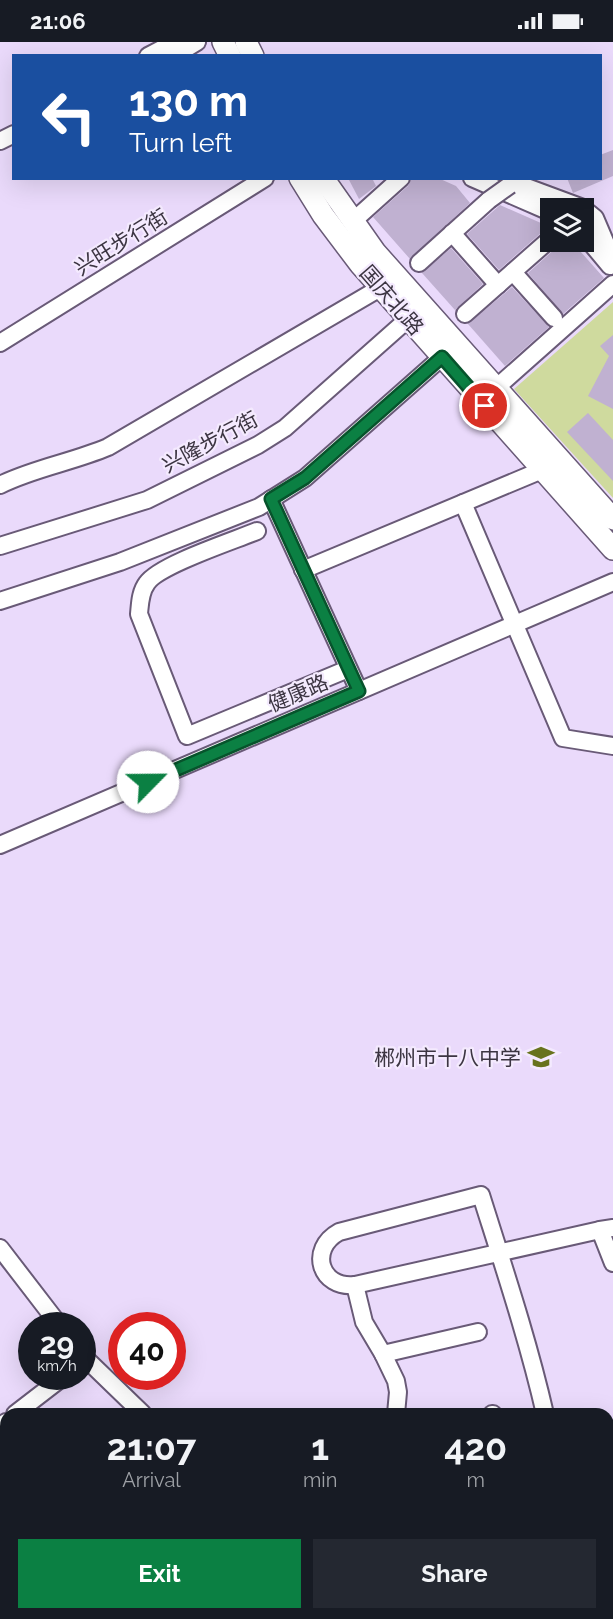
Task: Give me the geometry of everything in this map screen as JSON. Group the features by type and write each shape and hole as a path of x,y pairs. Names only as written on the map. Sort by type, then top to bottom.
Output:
{"main road":[{"name":"国庆北路","path":"301,180 340,240 380,288 613,549"},
{"name":"国庆北路","path":"324,180 352,222 395,275 613,519"}],"street":[{"path":"152,54 175,42"},
{"path":"179,54 195,48"},
{"name":"兴旺步行街","path":"0,343 262,180"},
{"path":"352,222 399,180"},
{"path":"477,180 540,208"},
{"path":"419,262 489,200 510,185 520,185 554,198"},
{"path":"594,217 613,260"},
{"path":"452,233 498,285"},
{"path":"594,247 613,269"},
{"path":"465,314 540,248"},
{"path":"513,272 554,318"},
{"path":"496,388 613,284"},
{"path":"0,485 108,447 380,288"},
{"name":"兴隆步行街","path":"0,546 147,500 258,445 285,428 408,319"},
{"path":"0,601 120,562 258,507 305,478 442,357"},
{"path":"303,570 542,470"},
{"path":"271,499 359,691"},
{"path":"462,503 516,624 562,738 613,746"},
{"path":"256,531 165,570 147,582 140,597 139,614 187,736 348,669"},
{"name":"健康路","path":"0,845 613,582"},
{"path":"544,1408 527,1342 500,1253 481,1195 334,1235 322,1250 322,1268 333,1281 344,1286 355,1285 500,1253 607,1229 613,1263"},
{"path":"0,1248 49,1312"},
{"path":"355,1285 364,1322 383,1354 397,1387 396,1408"},
{"path":"383,1354 478,1332"},
{"path":"96,1369 137,1408"},
{"path":"23,1408 46,1390"}],"green space":[{"path":"613,302 613,498 514,389"}],"building":[{"path":"613,150 613,176 573,193 568,180 602,180 602,154"},
{"path":"349,180 373,180 376,186 359,199"},
{"path":"410,180 442,180 456,186 470,203 410,259 373,217 408,186"},
{"path":"500,205 540,223 540,234 499,270 467,234"},
{"path":"451,248 483,284 455,310 422,273"},
{"path":"552,252 581,252 604,278 563,314 528,273"},
{"path":"512,287 549,327 505,366 468,324"},
{"path":"613,335 613,409 588,396 609,356 600,346"},
{"path":"588,413 613,440 613,481 567,432"}],"place":[{"name":"郴州市十八中学","path":"541,1057"}],"route":[{"path":"148,782 359,691 271,499 305,478 442,357 485,406"}]}
